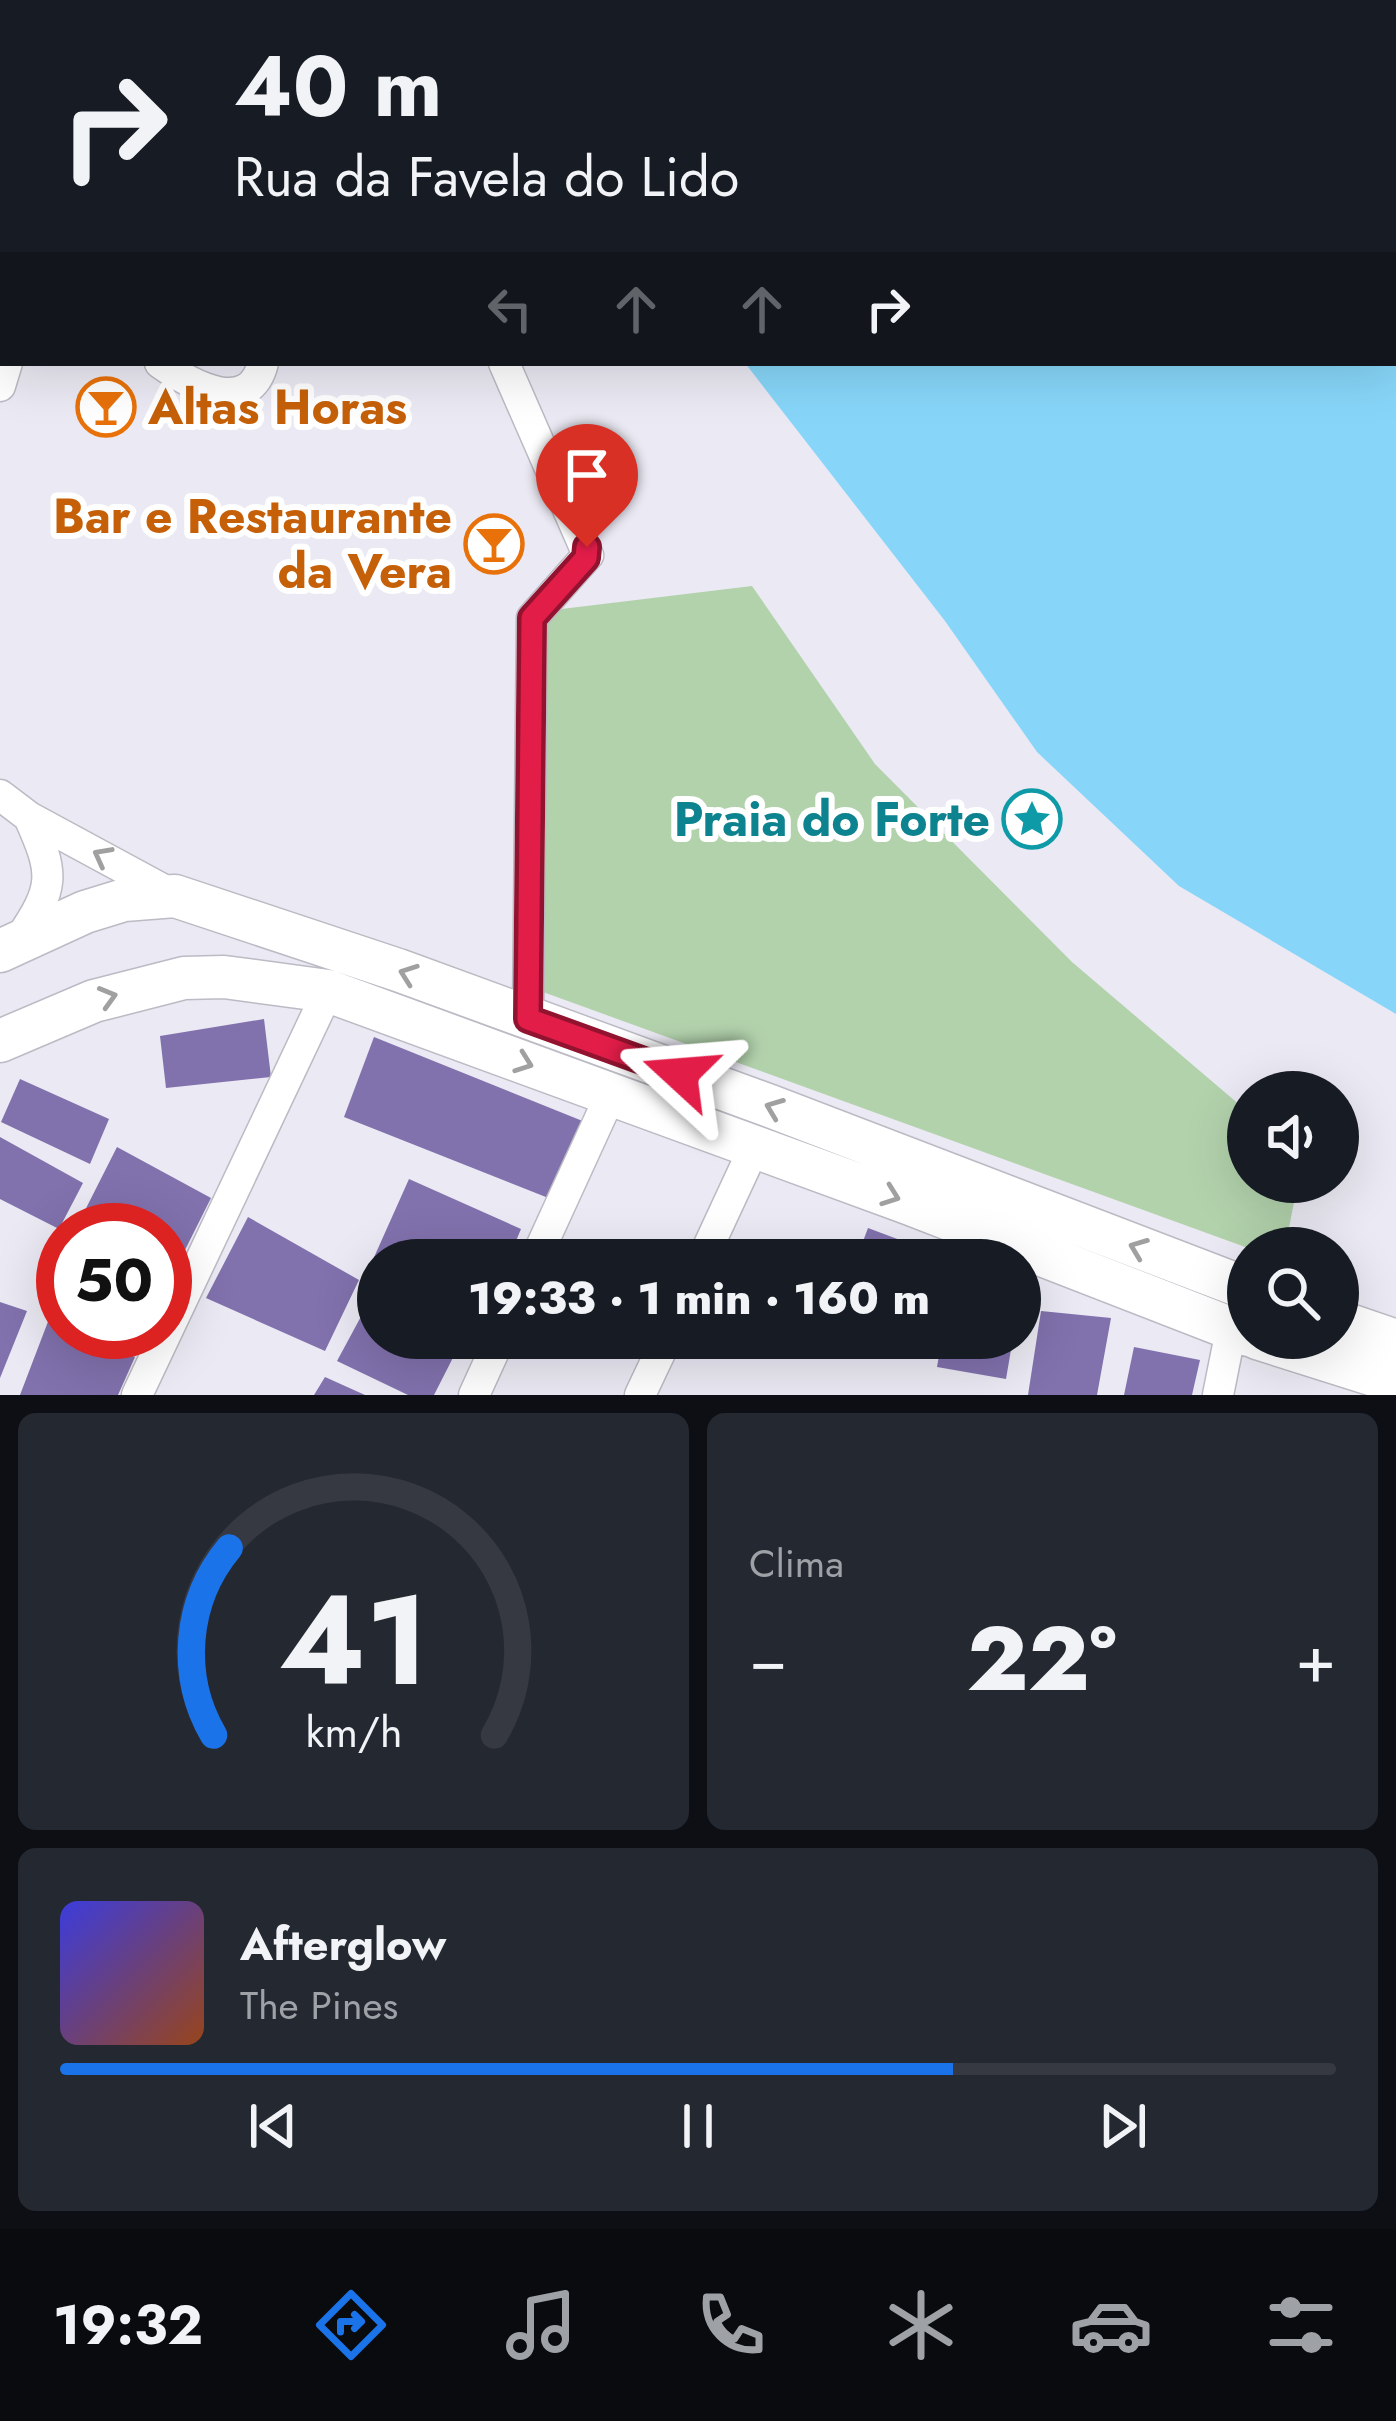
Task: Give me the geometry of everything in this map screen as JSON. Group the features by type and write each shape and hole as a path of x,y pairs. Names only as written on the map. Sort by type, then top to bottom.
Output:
{"main road":[{"path":"9,945 124,900 175,896 528,1019 1227,1281"},
{"path":"224,977 233,916"},
{"path":"0,1041 94,1000 184,978 224,977 328,992 1227,1327"},
{"path":"1359,1328 1396,1341"},
{"path":"1324,1359 1396,1382"}],"street":[{"path":"164,366 185,381 225,394 244,393 258,381 262,366"},
{"path":"505,366 588,555 532,618 528,1019"},
{"path":"0,795 29,817 175,896"},
{"path":"9,945 41,907 50,874 29,817"},
{"path":"137,1395 295,1052 328,992"},
{"path":"545,1239 610,1094"},
{"path":"712,1239 754,1148"},
{"path":"474,1395 490,1359"},
{"path":"640,1395 657,1359"},
{"path":"1218,1395 1234,1359"}],"green space":[{"path":"752,586 875,764 1072,962 1227,1094 1227,1203 1294,1203 1289,1227 1227,1227 1227,1240 532,988 545,611"}],"water":[{"path":"747,366 1396,366 1396,1014 1179,886 1037,752 945,621"}],"building":[{"path":"264,1019 271,1077 166,1088 160,1036"},
{"path":"374,1037 590,1124 556,1201 344,1117"},
{"path":"20,1079 109,1119 90,1164 1,1122"},
{"path":"0,1137 83,1183 73,1203 36,1203 36,1217 0,1199"},
{"path":"117,1147 211,1198 192,1236 192,1203 89,1203"},
{"path":"409,1179 521,1229 517,1239 382,1239"},
{"path":"248,1217 357,1279 325,1351 206,1298"},
{"path":"868,1228 897,1239 864,1239"},
{"path":"0,1302 27,1311 0,1378"},
{"path":"1041,1311 1111,1318 1097,1395 1028,1395 1034,1359 1041,1359"},
{"path":"357,1324 357,1359 452,1359 434,1395 408,1395 337,1361"},
{"path":"1134,1347 1200,1360 1192,1395 1124,1395"},
{"path":"36,1353 36,1359 134,1359 118,1395 20,1395"},
{"path":"938,1359 1009,1359 1006,1379 937,1367"},
{"path":"325,1377 365,1395 314,1395"}],"place":[{"name":"Altas Horas","path":"106,407"},
{"name":"Bar e Restaurante da Vera","path":"494,544"},
{"name":"Praia do Forte","path":"1032,819"}],"route":[{"path":"587,547 586,558 535,608 532,618 528,1019 680,1074"}]}
